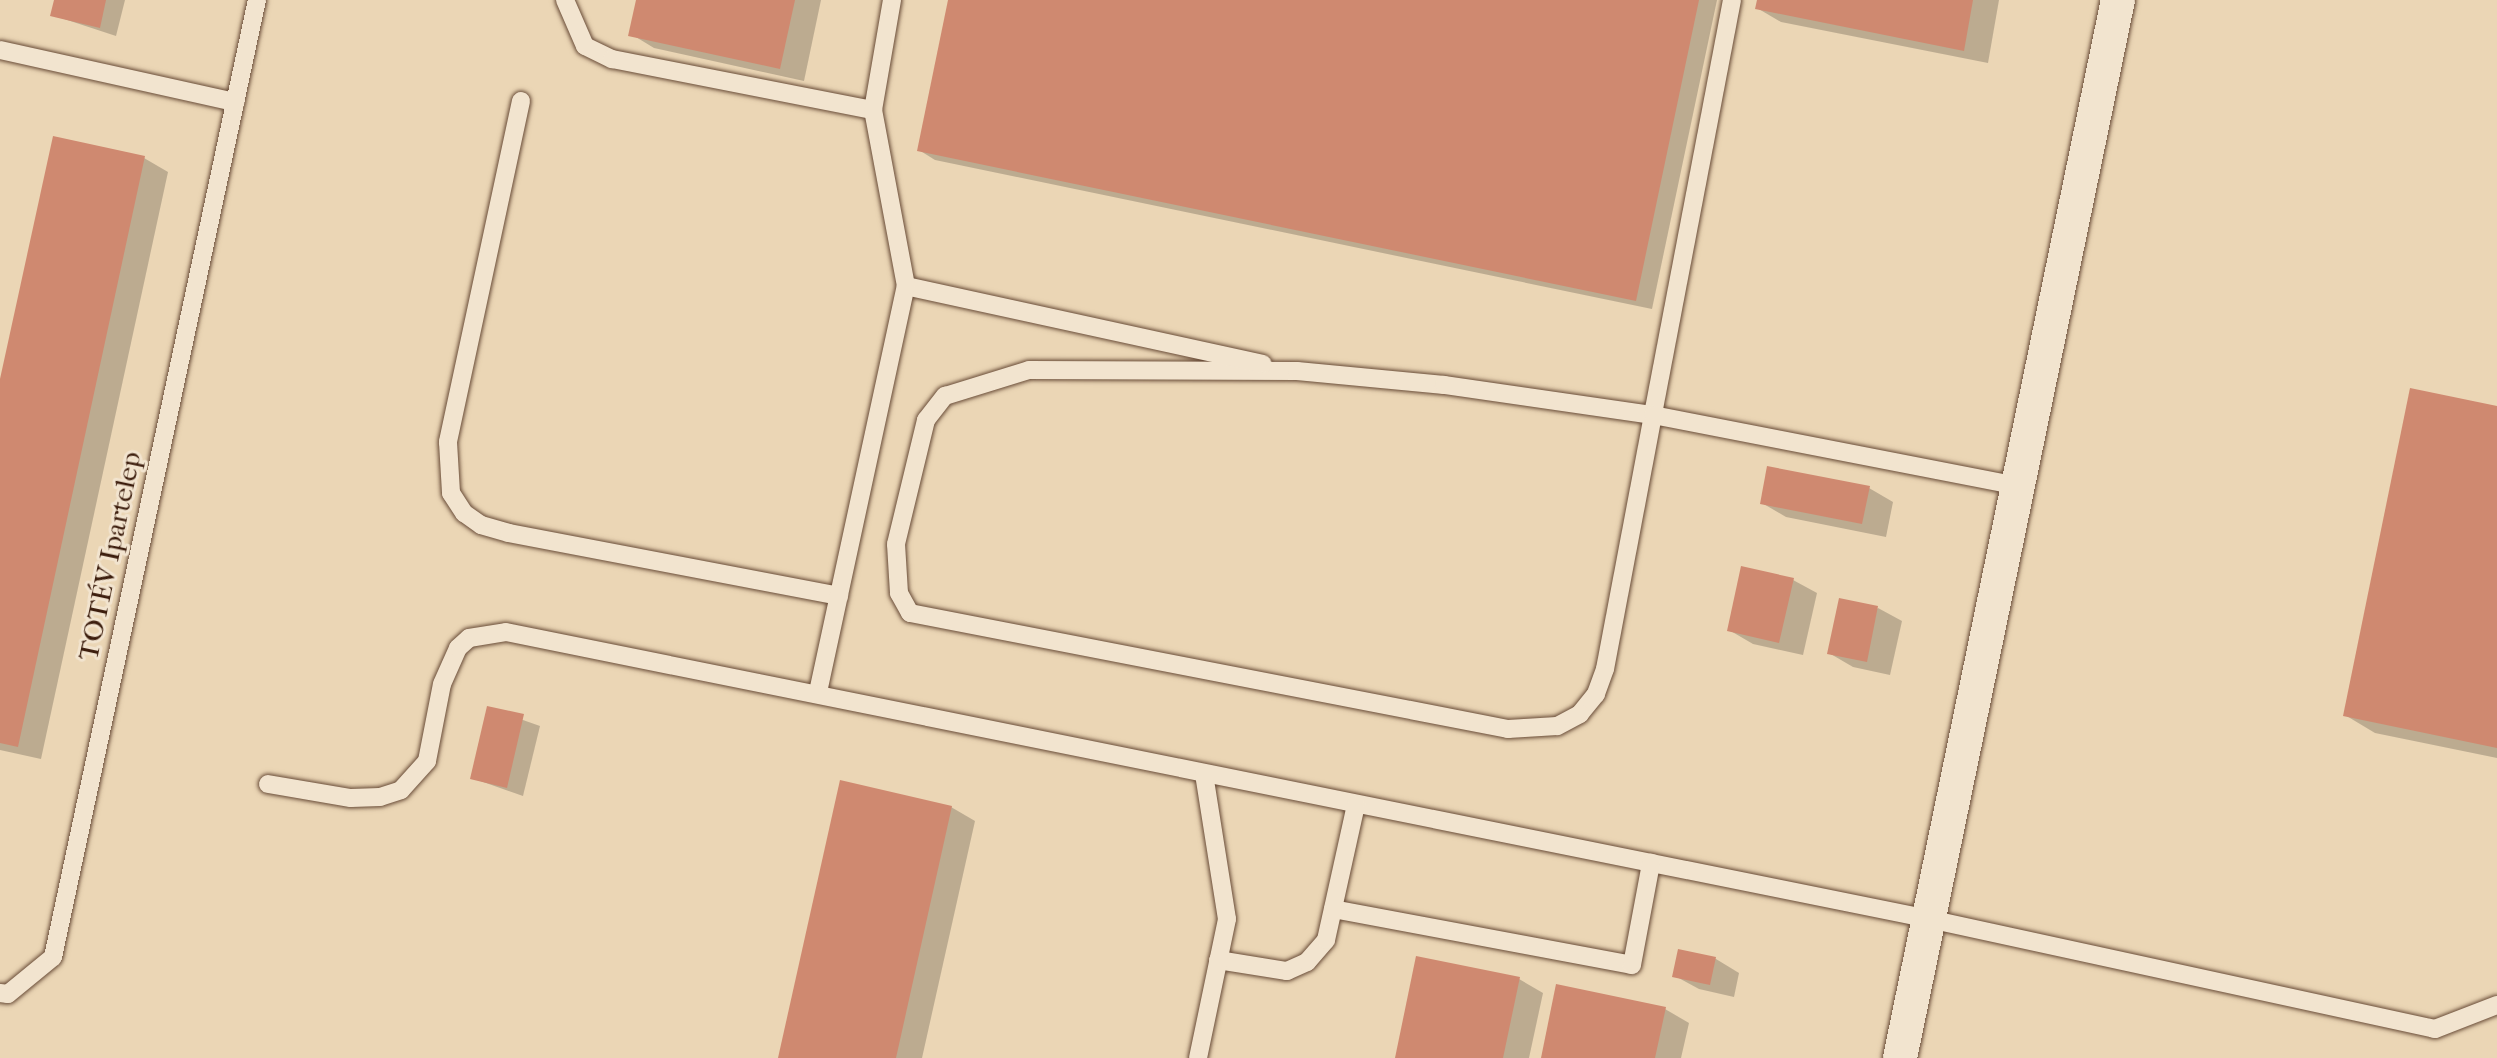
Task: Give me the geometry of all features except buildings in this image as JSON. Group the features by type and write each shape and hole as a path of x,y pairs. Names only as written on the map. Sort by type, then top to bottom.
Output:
{"street":[{"path":"1900,1058 2118,0"}],"lane":[{"name":"TOTÉV Ipartelep","path":"0,993 8,994 53,957 257,0"},
{"path":"565,0 585,46 612,59 873,110"},
{"path":"818,692 906,286 873,110 892,0"},
{"path":"1297,371 1029,370 945,396 926,420 896,544 899,593 910,613 1508,729 1557,726 1580,714 1596,694 1605,669 1732,0"},
{"path":"0,50 235,102"},
{"path":"521,101 448,442 451,493 464,513 481,525 509,533 839,596"},
{"path":"906,286 1297,371 1653,415 2017,486"},
{"path":"268,784 351,798 380,797 401,790 427,761 448,665 469,638 506,632 818,692 1204,774 1929,919 2435,1029 2497,1005"},
{"path":"1198,1058 1227,919 1204,774"},
{"path":"1218,960 1287,971 1297,967 1326,940 1356,805"},
{"path":"1333,909 1632,965 1651,863"}]}
